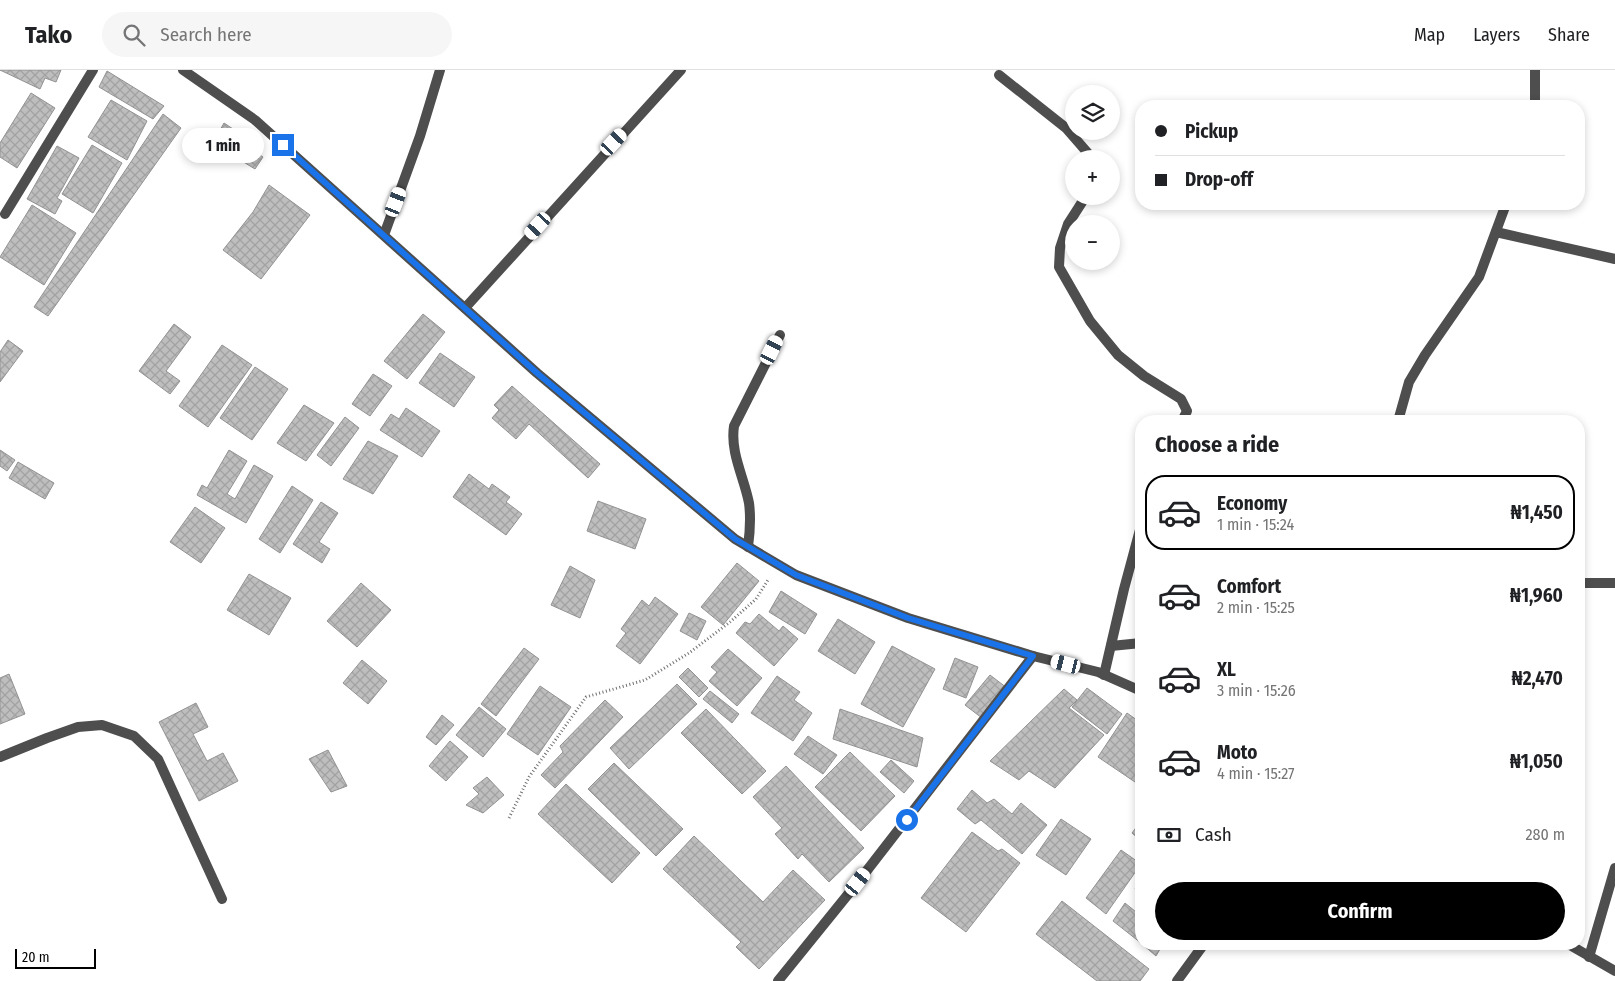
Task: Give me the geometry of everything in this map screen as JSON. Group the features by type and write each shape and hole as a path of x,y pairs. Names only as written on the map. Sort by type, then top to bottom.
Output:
{"street":[{"path":"5,214 93,70"},
{"path":"183,70 255,120 537,373 735,539 796,575 908,618 1033,656 1104,675 1135,688"},
{"path":"384,235 420,136 440,70"},
{"path":"465,308 681,70"},
{"path":"1535,70 1535,100"},
{"path":"999,75 1066,128 1085,150"},
{"path":"1080,205 1068,224 1060,248 1059,267 1090,321 1118,355 1144,376 1181,399 1187,411 1185,415"},
{"path":"1400,415 1409,382 1425,355 1479,276 1504,210"},
{"path":"1496,232 1615,259"},
{"path":"748,547 750,530 749,503 734,451 734,426 780,335"},
{"path":"1104,675 1135,548"},
{"path":"1585,583 1615,583"},
{"path":"1111,646 1135,644"},
{"path":"778,981 870,867 1033,656"},
{"path":"0,757 78,727 102,726 134,736 158,759 222,899"},
{"path":"1589,957 1615,868"},
{"path":"1177,981 1200,950"},
{"path":"1578,950 1615,971"}],"path":[{"path":"509,818 529,777 586,697 645,680 689,654 756,599 778,565"}],"building":[{"path":"0,70 61,70 56,82 45,78 40,89"},
{"path":"107,71 164,106 153,119 99,87"},
{"path":"31,93 55,108 17,168 0,157 0,143"},
{"path":"111,100 147,121 127,160 88,137"},
{"path":"163,114 181,128 48,316 34,307"},
{"path":"224,123 242,135 229,150 214,141"},
{"path":"92,145 122,163 93,213 62,194"},
{"path":"57,146 79,158 57,198 62,201 55,214 27,199"},
{"path":"246,146 263,157 255,169 237,158"},
{"path":"269,185 310,215 261,279 223,250 253,212"},
{"path":"32,205 76,233 44,285 0,257"},
{"path":"423,314 445,332 407,379 384,361"},
{"path":"174,324 191,337 166,371 180,381 170,394 139,371"},
{"path":"8,340 23,351 0,382 0,352"},
{"path":"222,345 252,365 208,427 179,406"},
{"path":"440,353 475,377 454,407 419,383"},
{"path":"255,367 288,389 252,440 220,418"},
{"path":"373,374 392,386 370,416 352,404"},
{"path":"512,386 600,464 588,478 529,424 516,439 492,418 499,410 494,405"},
{"path":"304,405 334,423 306,461 277,443"},
{"path":"406,408 440,431 422,457 380,430 391,414 399,419"},
{"path":"345,417 359,428 331,466 317,455"},
{"path":"368,441 398,456 373,494 343,479"},
{"path":"0,450 15,460 7,471 0,466"},
{"path":"229,450 247,461 227,494 235,499 254,465 273,476 246,523 197,495 202,485 207,488"},
{"path":"18,462 54,483 45,499 9,478"},
{"path":"469,474 489,489 492,484 510,497 506,502 522,514 506,535 453,497"},
{"path":"292,486 313,500 280,553 259,539"},
{"path":"598,501 646,519 635,549 587,531"},
{"path":"321,502 338,513 319,542 330,549 322,563 293,544"},
{"path":"195,507 225,528 201,563 170,542"},
{"path":"737,563 759,581 723,625 701,607"},
{"path":"570,566 595,580 580,618 551,605"},
{"path":"249,574 291,598 269,635 227,610"},
{"path":"361,583 391,610 357,647 327,621"},
{"path":"781,591 817,614 805,634 769,612"},
{"path":"655,597 678,614 640,664 616,646 626,633 621,629 642,600 649,606"},
{"path":"689,613 706,621 697,640 680,631"},
{"path":"759,614 779,631 783,626 798,639 774,666 736,633 745,622 750,624"},
{"path":"838,619 875,642 855,674 818,651"},
{"path":"892,646 935,669 903,727 861,704"},
{"path":"524,648 539,659 496,716 481,704"},
{"path":"728,649 762,678 737,706 709,681 717,672 711,667"},
{"path":"955,658 978,667 966,698 943,689"},
{"path":"362,660 387,681 368,704 343,683"},
{"path":"688,668 708,688 699,697 679,677"},
{"path":"9,674 25,714 0,724 0,678"},
{"path":"990,675 1007,688 982,718 965,705"},
{"path":"777,676 800,692 794,700 812,713 793,741 751,713"},
{"path":"677,684 697,704 629,769 610,748"},
{"path":"540,686 571,707 538,755 507,734"},
{"path":"1087,688 1122,714 1107,734 1072,707"},
{"path":"1064,689 1077,700 1069,708 1104,735 1055,788 1029,771 1019,780 990,761"},
{"path":"710,691 739,714 732,723 703,699"},
{"path":"605,700 623,717 555,788 541,775 563,752 560,746"},
{"path":"196,703 208,727 193,734 207,761 223,753 238,781 199,801 159,722"},
{"path":"479,707 506,729 483,757 456,735"},
{"path":"706,709 766,771 742,794 681,733"},
{"path":"840,709 923,738 917,767 833,739"},
{"path":"1127,713 1135,719 1135,782 1098,757"},
{"path":"442,715 454,725 436,745 426,737"},
{"path":"808,736 837,755 823,774 794,754"},
{"path":"450,741 468,757 446,781 429,766"},
{"path":"328,750 347,786 331,792 309,759"},
{"path":"850,752 895,796 861,831 815,787"},
{"path":"891,760 914,781 904,793 880,772"},
{"path":"614,763 683,829 656,856 588,789"},
{"path":"786,766 864,848 829,882 802,854 798,859 775,834 782,828 753,797"},
{"path":"487,777 504,795 483,813 466,805 479,794 473,788"},
{"path":"566,784 640,853 612,883 538,814"},
{"path":"972,790 987,803 994,799 1012,814 1021,803 1047,825 1022,854 981,820 975,824 957,809"},
{"path":"1061,819 1091,839 1066,875 1036,855"},
{"path":"972,832 998,851 1002,849 1020,863 966,932 921,898"},
{"path":"694,836 763,902 793,870 825,900 759,969 736,947 741,942 663,869"},
{"path":"1121,850 1135,860 1135,873 1106,914 1086,898"},
{"path":"1062,901 1149,969 1140,981 1097,981 1036,934"},
{"path":"1125,903 1135,911 1135,938 1113,921"},
{"path":"1149,950 1160,950 1156,956"}],"route":[{"path":"283,145 537,373 735,539 796,575 908,618 1033,656 907,820"}]}
